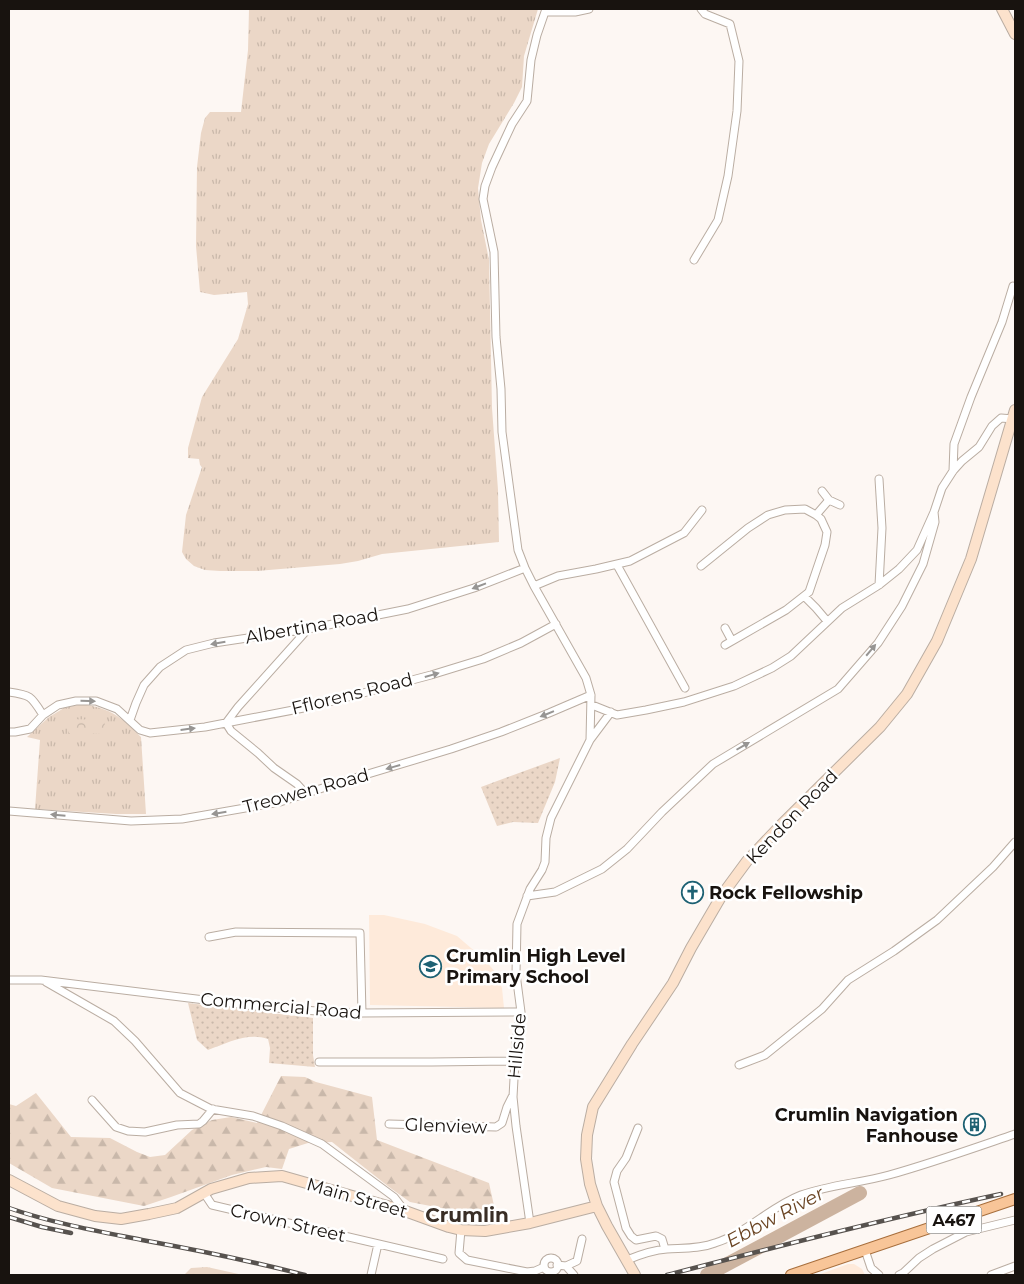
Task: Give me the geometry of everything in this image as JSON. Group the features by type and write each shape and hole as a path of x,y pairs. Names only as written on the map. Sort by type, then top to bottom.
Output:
{"main road":[{"path":"1002,9 1015,34"},
{"name":"Kendon Road","path":"634,1274 607,1226 590,1184 586,1159 587,1135 592,1107 673,983 722,896 747,861 880,726 907,694 937,641 971,559 1014,415"},
{"name":"Main Street","path":"9,1180 58,1206 95,1216 120,1219 176,1208 211,1189 249,1178 282,1176 405,1211 462,1230 485,1231 530,1223 598,1206"},
{"name":"A467","path":"791,1275 1015,1199"}],"street":[{"path":"545,10 575,12 588,9"},
{"path":"694,260 718,220 728,176 737,111 739,61 730,24 705,14 701,9"},
{"name":"Hillside","path":"530,1223 513,1097 514,1061 521,1012 516,974 517,924 530,889 545,862 546,838 551,818 590,740 592,705 586,678 524,568 516,541 502,432 496,337 494,252 483,199 485,186 492,167 512,124 527,101 531,60 536,35 545,10"},
{"path":"953,471 954,444 1002,322 1013,286"},
{"path":"592,705 617,715 684,702 734,686 772,668 791,656 842,608 879,585 899,569 917,550 934,512 942,488 953,471 979,447 992,426 1001,418 1014,415"},
{"path":"879,479 882,528 879,585"},
{"path":"822,491 829,500 840,504"},
{"path":"816,515 829,500"},
{"path":"701,566 748,528 768,515 785,510 805,509 821,519 827,532 825,545 809,592 786,610 729,643 725,628"},
{"path":"534,586 558,576 596,570 630,561 684,532 702,510"},
{"path":"527,896 554,892 602,869 627,849 662,812 713,764 838,689 878,642 902,606 923,564 935,522 934,512"},
{"path":"617,565 685,688"},
{"name":"Albertina Road","path":"130,720 144,684 160,667 186,650 214,643 308,629 408,609 474,588 524,568"},
{"path":"804,596 827,621"},
{"name":"Fflorens Road","path":"130,720 140,730 150,733 226,723 314,706 483,659 521,643 556,624"},
{"path":"306,794 297,784 274,768 231,731 226,723 244,700 308,629"},
{"path":"9,692 32,698 43,715"},
{"name":"Treowen Road","path":"9,811 131,821 182,819 280,802 509,729 591,694"},
{"path":"9,732 30,729 43,715 58,704 76,701 96,701 117,709 130,720"},
{"path":"590,740 611,712"},
{"path":"739,1064 765,1055 822,1009 848,980 894,951 937,920 1015,842"},
{"path":"209,936 236,932 360,933 362,1013"},
{"name":"Commercial Road","path":"9,980 41,980 262,1007 362,1013 521,1012"},
{"path":"41,980 114,1021 135,1041 180,1093 213,1109 260,1118 322,1144 394,1197 405,1211"},
{"path":"319,1062 514,1061"},
{"name":"Glenview","path":"389,1124 496,1127 502,1123 507,1107 513,1097"},
{"path":"92,1100 116,1127 128,1131 145,1132 177,1125 199,1124 209,1116 213,1109"},
{"path":"638,1128 626,1158 617,1171 614,1182 626,1228 631,1236 636,1240 656,1236 662,1239 665,1249"},
{"path":"627,1260 665,1249 715,1244 736,1234 785,1202 801,1195 818,1189 888,1175 1015,1134"},
{"name":"Crown Street","path":"204,1193 212,1205 443,1259"},
{"path":"899,1275 933,1249 966,1232 1015,1220"},
{"path":"462,1230 459,1252 466,1260 527,1272 544,1267 545,1261 549,1259 554,1259 558,1265 566,1266 577,1260 582,1239"},
{"path":"371,1275 378,1244"},
{"path":"865,1250 871,1268 879,1275"},
{"path":"566,1266 574,1275"},
{"path":"991,1275 1015,1266"}],"shaded area":[{"name":"Crumlin High Level Primary School","path":"369,915 384,915 425,924 457,936 485,960 496,973 502,988 504,1008 370,1005"},
{"path":"848,1264 854,1264 862,1269 865,1275 818,1275"}],"green space":[{"path":"249,9 538,9 524,56 522,87 489,144 482,163 478,188 481,220 489,260 492,408 498,490 499,542 382,554 340,564 257,571 205,570 194,566 186,559 182,552 186,515 202,467 199,459 188,458 188,448 202,397 238,339 248,304 247,292 214,295 200,292 196,246 197,167 201,133 205,118 210,112 241,112 248,50"},
{"path":"82,704 101,708 115,714 141,737 146,814 35,809 40,740 27,737 49,717 64,708"},
{"path":"69,719 105,720 104,734 69,733"},
{"path":"560,758 555,782 538,823 513,822 497,826 481,787"},
{"path":"188,1003 313,1018 313,1055 315,1067 269,1063 270,1048 268,1039 260,1037 238,1039 208,1050 197,1040"},
{"path":"281,1076 305,1077 316,1082 372,1097 377,1140 489,1183 497,1219 410,1202 332,1142 308,1143 289,1149 282,1169 266,1167 232,1175 144,1206 52,1188 9,1163 9,1104 16,1106 36,1093 71,1137 110,1138 150,1157 165,1155 192,1130 212,1120 231,1117 257,1123"},
{"path":"207,1267 243,1275 184,1275 191,1268"}],"waterway":[{"name":"Ebbw River","path":"707,1275 860,1193"}],"railway":[{"path":"667,1275 1001,1194"},
{"path":"9,1208 75,1226 224,1256 305,1275"},
{"path":"9,1217 71,1233"}],"place":[{"name":"Rock Fellowship","path":"693,893"},
{"name":"Crumlin High Level Primary School","path":"430,966"},
{"name":"Crumlin Navigation Fanhouse","path":"974,1125"}],"district":[{"name":"Crumlin","path":"467,1215"}]}
